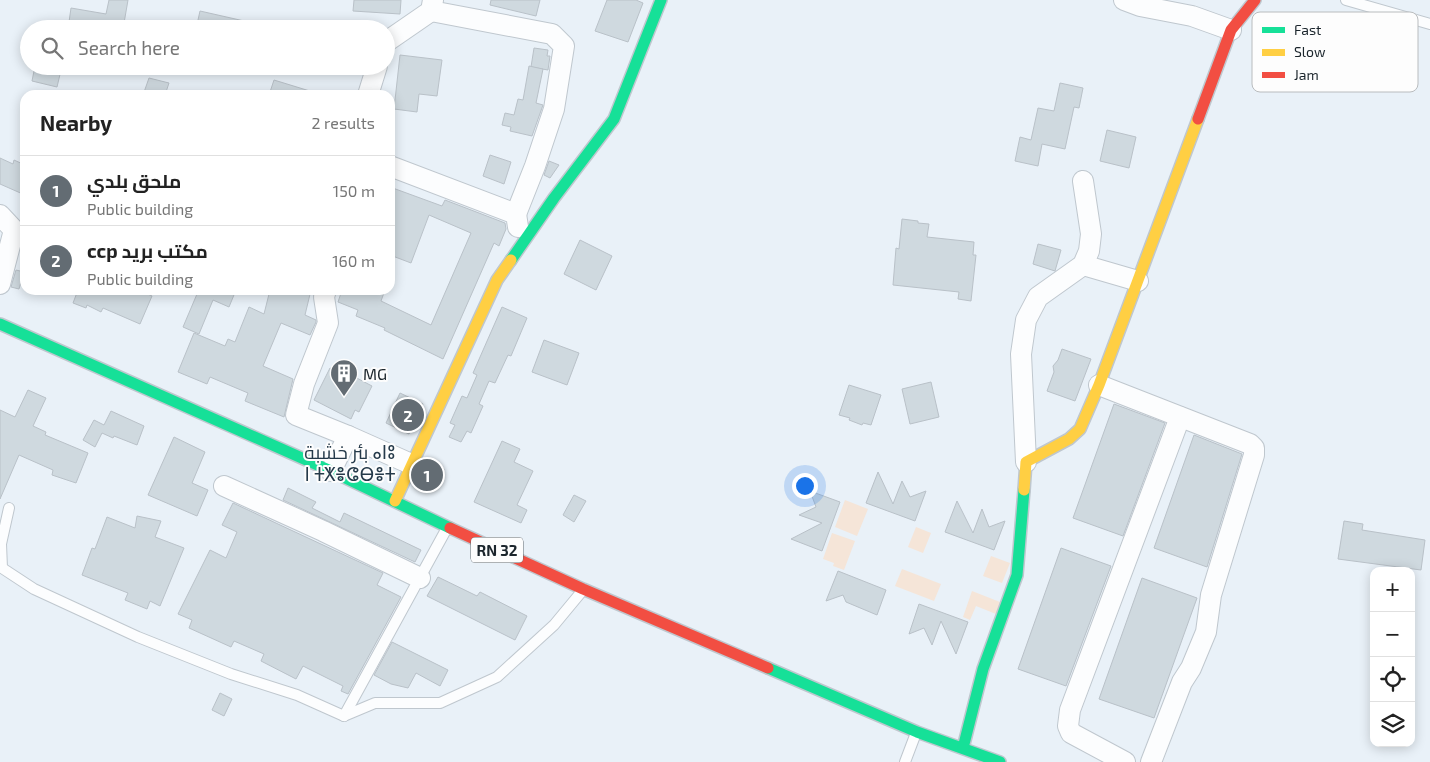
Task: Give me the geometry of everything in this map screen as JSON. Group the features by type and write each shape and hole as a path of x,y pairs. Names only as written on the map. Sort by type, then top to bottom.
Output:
{"street":[{"path":"395,501 497,280 554,198 614,119 661,0"},
{"path":"1124,0 1140,6 1192,16 1231,30"},
{"path":"1026,462 1069,440 1080,429 1100,385 1231,30 1242,13 1255,0"},
{"path":"395,35 432,5 552,34 564,46 554,110 516,214 521,247"},
{"path":"370,90 375,75"},
{"path":"395,168 516,214"},
{"path":"964,748 983,669 1017,575 1026,462 1021,354 1026,320 1038,297 1083,265 1089,251 1091,234 1083,181"},
{"path":"0,216 14,230 0,284"},
{"path":"1083,265 1138,281"},
{"path":"325,295 328,323 304,384 296,415 411,464"},
{"name":"RN 32","path":"0,324 331,471 447,527 584,589 917,732 1000,762"},
{"path":"1100,385 1250,444 1254,448 1254,455 1211,595 1206,632 1194,662 1182,682 1151,762"},
{"path":"1125,762 1071,733 1068,726 1070,710 1180,417"},
{"path":"331,471 348,436"},
{"path":"224,486 324,531 420,578"}],"lane":[{"path":"1346,0 1388,12"},
{"path":"8,508 0,544 2,568 34,590 155,644 231,674 296,695 344,716 375,703 440,704 497,677 554,625 584,589"},
{"path":"344,716 447,527"},
{"path":"905,762 917,732"}],"shaded area":[{"path":"845,500 868,509 857,536 835,527"},
{"path":"916,527 931,533 923,553 908,547"},
{"path":"832,533 855,541 844,570 833,566 834,563 823,559"},
{"path":"991,556 1010,563 1002,583 983,576"},
{"path":"902,569 941,584 934,601 895,586"},
{"path":"972,591 1000,602 996,614 976,606 970,620 963,617"}],"building":[{"path":"109,0 128,0 125,20 69,20 71,8 106,14"},
{"path":"354,0 401,0 400,14 353,11"},
{"path":"491,0 540,0 536,16 490,5"},
{"path":"607,0 636,0 643,3 628,42 595,31"},
{"path":"200,11 240,20 198,20"},
{"path":"534,48 548,50 547,56 550,56 548,70 531,67"},
{"path":"400,55 442,60 437,96 419,94 417,112 395,109"},
{"path":"529,66 543,69 536,103 543,105 532,136 510,131 511,127 502,125 505,113 514,115 518,99 523,100"},
{"path":"33,75 60,75 57,87 32,81"},
{"path":"149,78 169,83 167,90 145,90"},
{"path":"274,80 306,90 271,90"},
{"path":"1060,83 1083,88 1079,108 1074,107 1065,149 1042,144 1038,166 1015,161 1020,137 1031,140 1038,108 1054,111"},
{"path":"1107,130 1136,137 1129,168 1100,161"},
{"path":"490,155 511,162 504,184 483,176"},
{"path":"0,158 13,164 14,160 20,163 20,193 0,184"},
{"path":"549,161 559,165 550,178 544,175"},
{"path":"395,189 442,206 445,200 505,223 506,229 499,246 494,243 443,359 384,330 385,328 356,316 358,310 338,302 340,295 383,295 381,301 431,325 471,233 429,215 411,263 395,257"},
{"path":"902,219 929,224 927,237 974,242 973,255 976,255 971,301 958,299 959,292 893,285 896,248 899,249"},
{"path":"580,240 612,256 596,290 564,274"},
{"path":"1038,244 1061,250 1055,271 1033,264"},
{"path":"16,270 20,271 19,289 11,287"},
{"path":"76,295 152,296 140,324 103,308 101,312 87,305 86,308 73,303"},
{"path":"197,295 234,295 229,307 213,300 199,334 183,327"},
{"path":"269,295 310,295 305,315 316,320 310,335 281,323 263,366 293,379 284,417 245,401 248,393 210,377 207,384 178,372 194,333 225,346 228,339 235,342 249,307 264,314"},
{"path":"502,307 527,318 511,356 508,355 495,383 489,381 479,404 483,406 471,433 467,431 461,442 449,437 455,425 450,423 462,396 467,398 477,375 473,373"},
{"path":"544,340 579,353 567,385 532,372"},
{"path":"1062,349 1091,359 1075,401 1047,391 1054,372 1053,366 1058,360"},
{"name":"MG","path":"330,368 349,378 351,375 372,386 359,412 355,410 351,419 314,400"},
{"path":"931,382 939,417 910,424 902,389"},
{"path":"849,385 881,395 871,425 863,423 862,425 849,420 850,418 839,415"},
{"path":"28,390 46,398 33,426 46,432 45,435 88,453 76,483 52,475 53,470 19,455 0,499 0,410 15,417"},
{"path":"400,393 423,404 409,434 386,423"},
{"path":"1114,404 1165,423 1123,536 1073,518"},
{"path":"111,411 144,426 137,445 102,433 95,447 83,440 94,420 104,425"},
{"path":"1194,435 1242,454 1207,567 1154,548"},
{"path":"174,437 205,452 192,483 208,490 197,516 148,495"},
{"path":"502,441 520,449 514,462 533,471 517,505 527,510 521,523 474,502"},
{"path":"430,463 444,469 434,491 420,485"},
{"path":"878,472 893,504 902,481 910,497 926,491 915,521 866,503"},
{"path":"288,488 316,502 312,508 340,522 344,513 421,550 415,562 283,500"},
{"path":"810,491 840,502 822,551 791,539 822,523 799,515 816,507"},
{"path":"574,495 586,501 574,522 563,515"},
{"path":"957,501 973,533 982,509 989,527 1005,521 994,550 945,532"},
{"path":"233,503 383,573 377,585 401,597 348,694 341,691 343,686 303,666 296,679 261,661 264,654 234,641 231,647 189,628 192,620 178,614 210,550 226,558 237,532 222,525"},
{"path":"137,516 161,521 155,537 184,548 160,606 150,601 147,609 125,600 128,593 82,575 92,548 95,549 107,517 135,528"},
{"path":"1344,521 1363,524 1362,530 1425,540 1421,570 1415,569 1415,567 1398,567 1338,559"},
{"path":"1061,548 1111,566 1066,686 1018,669"},
{"path":"838,571 886,590 877,615 846,602 843,595 826,601"},
{"path":"438,577 477,596 480,592 527,616 515,640 427,596"},
{"path":"1142,578 1197,598 1154,718 1099,699"},
{"path":"919,604 968,622 956,654 941,621 932,645 924,628 909,634"},
{"path":"392,642 448,670 440,686 416,673 408,688 391,684 374,675"},
{"path":"220,693 232,699 224,716 212,710"}],"traffic: fast":[{"path":"511,260 554,198 614,119 661,0"},
{"path":"0,324 331,471 450,528"},
{"path":"963,748 983,669 1017,575 1024,490"},
{"path":"768,668 917,732 1000,762"}],"traffic: slow":[{"path":"1024,490 1026,462 1069,439 1080,429 1099,385 1198,119"},
{"path":"395,501 497,280 511,260"}],"traffic: jam":[{"path":"1198,119 1231,30 1255,0"},
{"path":"450,528 583,589 768,668"}],"place":[{"name":"MG","path":"344,397"},
{"name":"ccp مكتب بريد","path":"408,415"},
{"name":"ملحق بلدي","path":"427,475"}],"district":[{"name":"بئر خشبة ⴰⵏⵓ ⵏ ⵜⵅⴻⵛⴱⴻⵜ","path":"350,462"}]}
